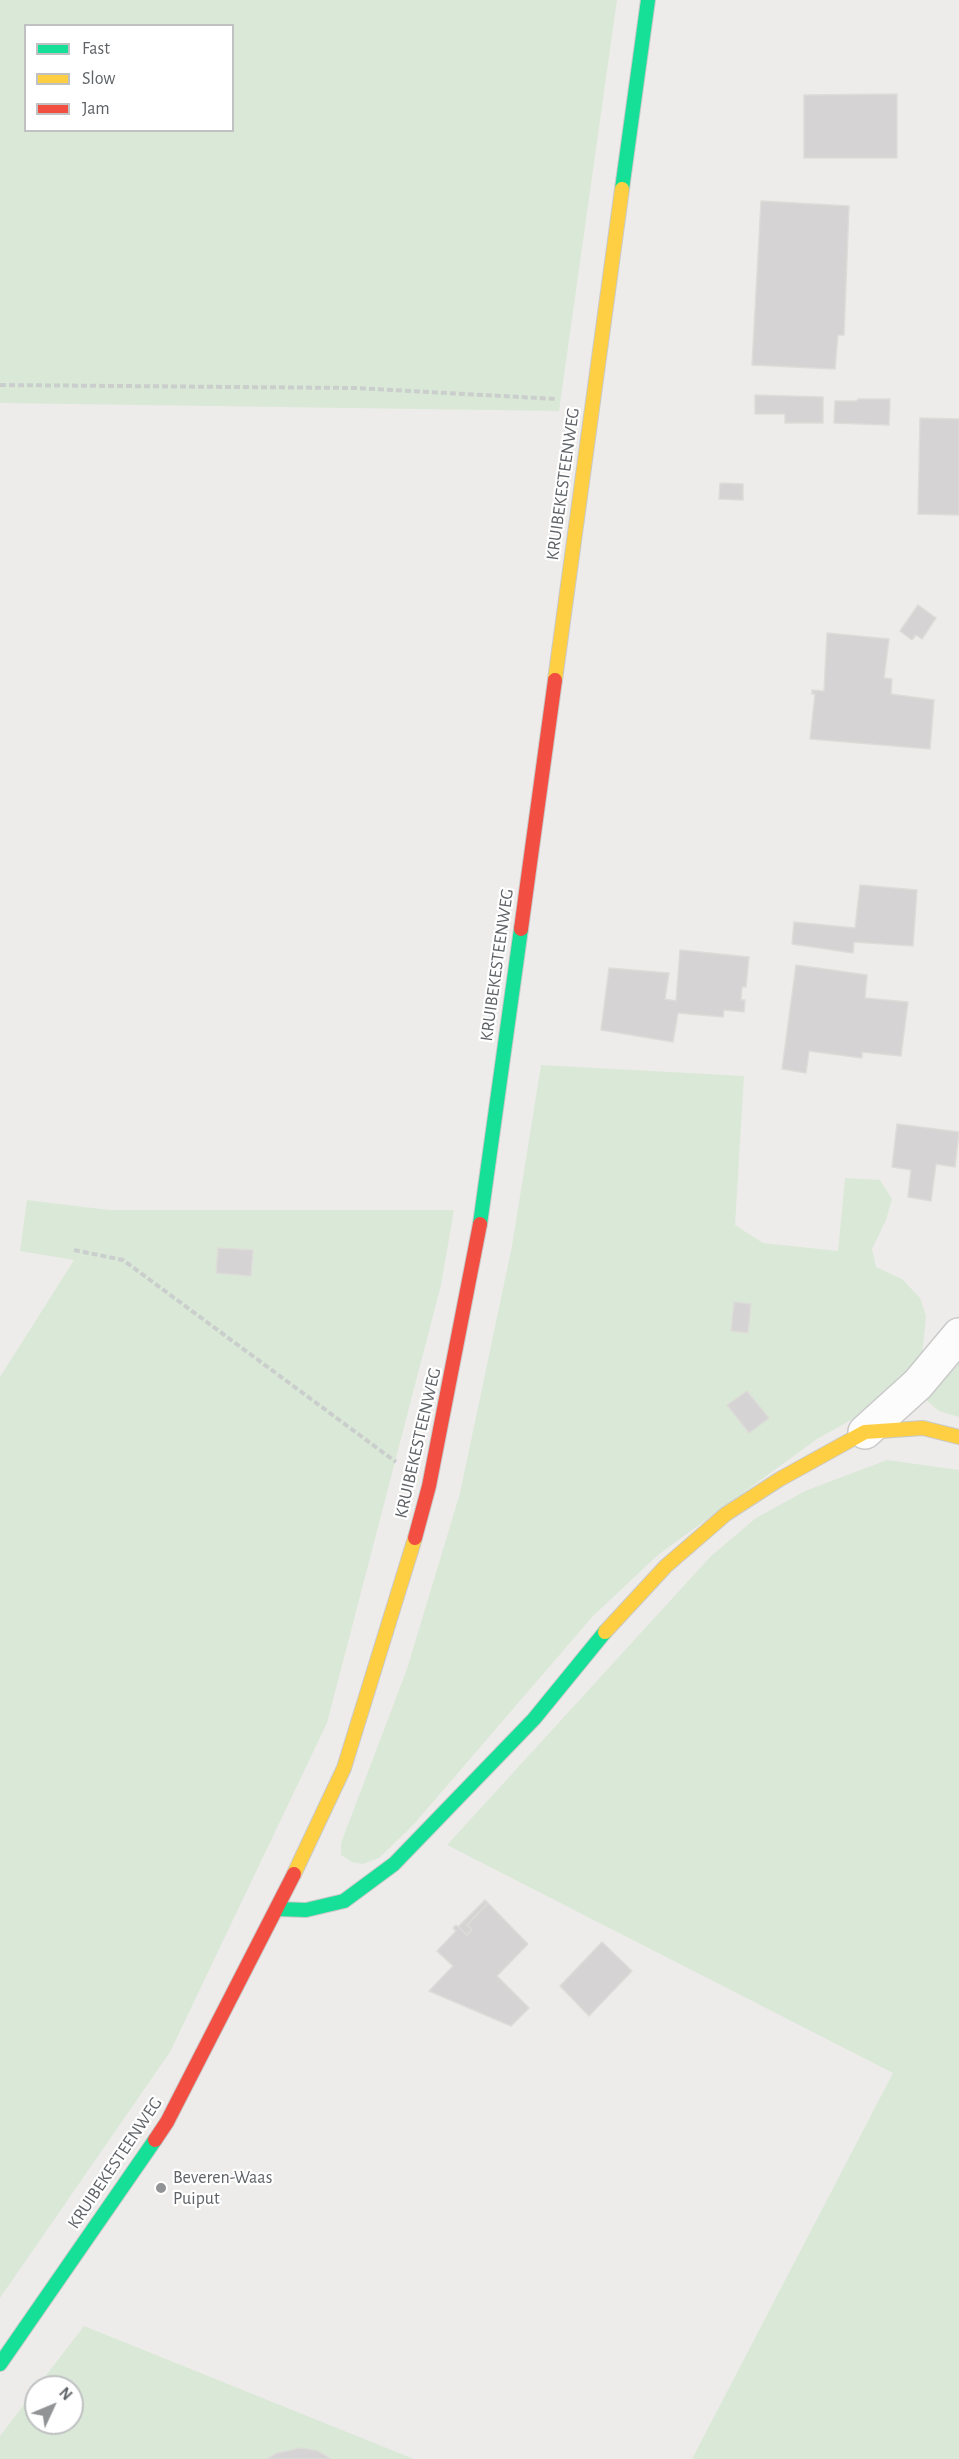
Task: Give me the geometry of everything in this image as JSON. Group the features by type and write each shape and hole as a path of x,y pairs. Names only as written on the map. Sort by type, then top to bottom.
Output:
{"street":[{"name":"KRUIBEKESTEENWEG","path":"0,2364 167,2122 277,1909 344,1768 405,1575 429,1486 476,1257 648,0"},
{"path":"277,1909 306,1910 344,1900 386,1870 430,1828 534,1719 610,1626 666,1566 726,1514 780,1479 865,1432 918,1384 959,1335"},
{"path":"865,1432 922,1428 959,1437"}],"path":[{"path":"0,385 355,388 593,400"},
{"path":"74,1250 123,1260 429,1486"}],"green space":[{"path":"0,0 617,0 559,411 0,403"},
{"path":"541,1065 744,1076 735,1225 763,1243 838,1251 845,1178 880,1180 892,1199 886,1220 872,1249 876,1267 902,1279 920,1298 926,1316 922,1357 903,1382 867,1411 817,1439 658,1555 593,1616 414,1824 379,1858 363,1864 352,1862 341,1855 341,1843 407,1669 460,1493 512,1246"},
{"path":"27,1200 109,1210 454,1210 441,1285 327,1723 170,2052 0,2298 0,1377 74,1260 20,1251"},
{"path":"959,1357 959,1417 939,1411 925,1399"},
{"path":"887,1460 959,1470 959,2459 692,2459 893,2073 447,1845 711,1556 756,1518 805,1491"},
{"path":"84,2326 414,2459 0,2459 0,2436 24,2405 24,2435 84,2435 84,2375 46,2375"}],"building":[{"path":"897,94 897,158 804,158 804,95"},
{"path":"761,201 849,206 844,335 838,335 835,369 752,365"},
{"path":"755,395 823,397 823,423 785,423 785,414 755,414"},
{"path":"858,399 890,399 889,425 834,423 835,401 857,401"},
{"path":"920,418 959,419 959,515 918,514"},
{"path":"720,483 743,484 743,500 719,499"},
{"path":"918,605 936,618 922,639 916,635 912,640 900,631"},
{"path":"827,633 889,639 884,678 892,679 891,694 934,700 930,749 810,739 815,694 812,694 812,690 824,691"},
{"path":"860,885 917,890 913,946 854,942 853,953 792,944 794,922 855,928"},
{"path":"680,950 749,957 746,987 742,987 741,1000 745,1000 744,1012 724,1010 723,1017 678,1013 673,1042 601,1030 609,968 669,973 665,999 676,1001"},
{"path":"796,965 867,975 865,998 908,1002 901,1056 862,1052 862,1058 809,1051 806,1073 782,1069"},
{"path":"897,1124 959,1132 955,1167 936,1164 931,1201 908,1197 911,1170 892,1167"},
{"path":"218,1248 253,1250 251,1276 216,1273"},
{"path":"734,1302 751,1304 748,1333 731,1331"},
{"path":"747,1391 769,1418 749,1433 727,1405"},
{"path":"485,1900 488,1903 467,1925 472,1930 467,1935 458,1927"},
{"path":"488,1903 528,1944 497,1976 529,2008 511,2026 429,1991 453,1966 437,1951 456,1931 453,1928 456,1925 467,1935 472,1930 467,1925"},
{"path":"602,1942 632,1971 589,2016 560,1986"},
{"path":"301,2448 318,2451 331,2459 267,2459 277,2453"}],"traffic: fast":[{"path":"622,189 648,0"},
{"path":"480,1224 521,929"},
{"path":"277,1909 306,1910 344,1901 394,1864 534,1719 605,1632"},
{"path":"0,2364 155,2140"}],"traffic: slow":[{"path":"555,680 622,189"},
{"path":"605,1632 666,1566 726,1514 780,1479 865,1432 923,1428 959,1437"},
{"path":"294,1874 344,1768 415,1538"}],"traffic: jam":[{"path":"521,929 555,680"},
{"path":"415,1538 429,1486 480,1224"},
{"path":"155,2140 167,2122 294,1874"}],"place":[{"name":"Beveren-Waas Puiput","path":"161,2188"}]}
